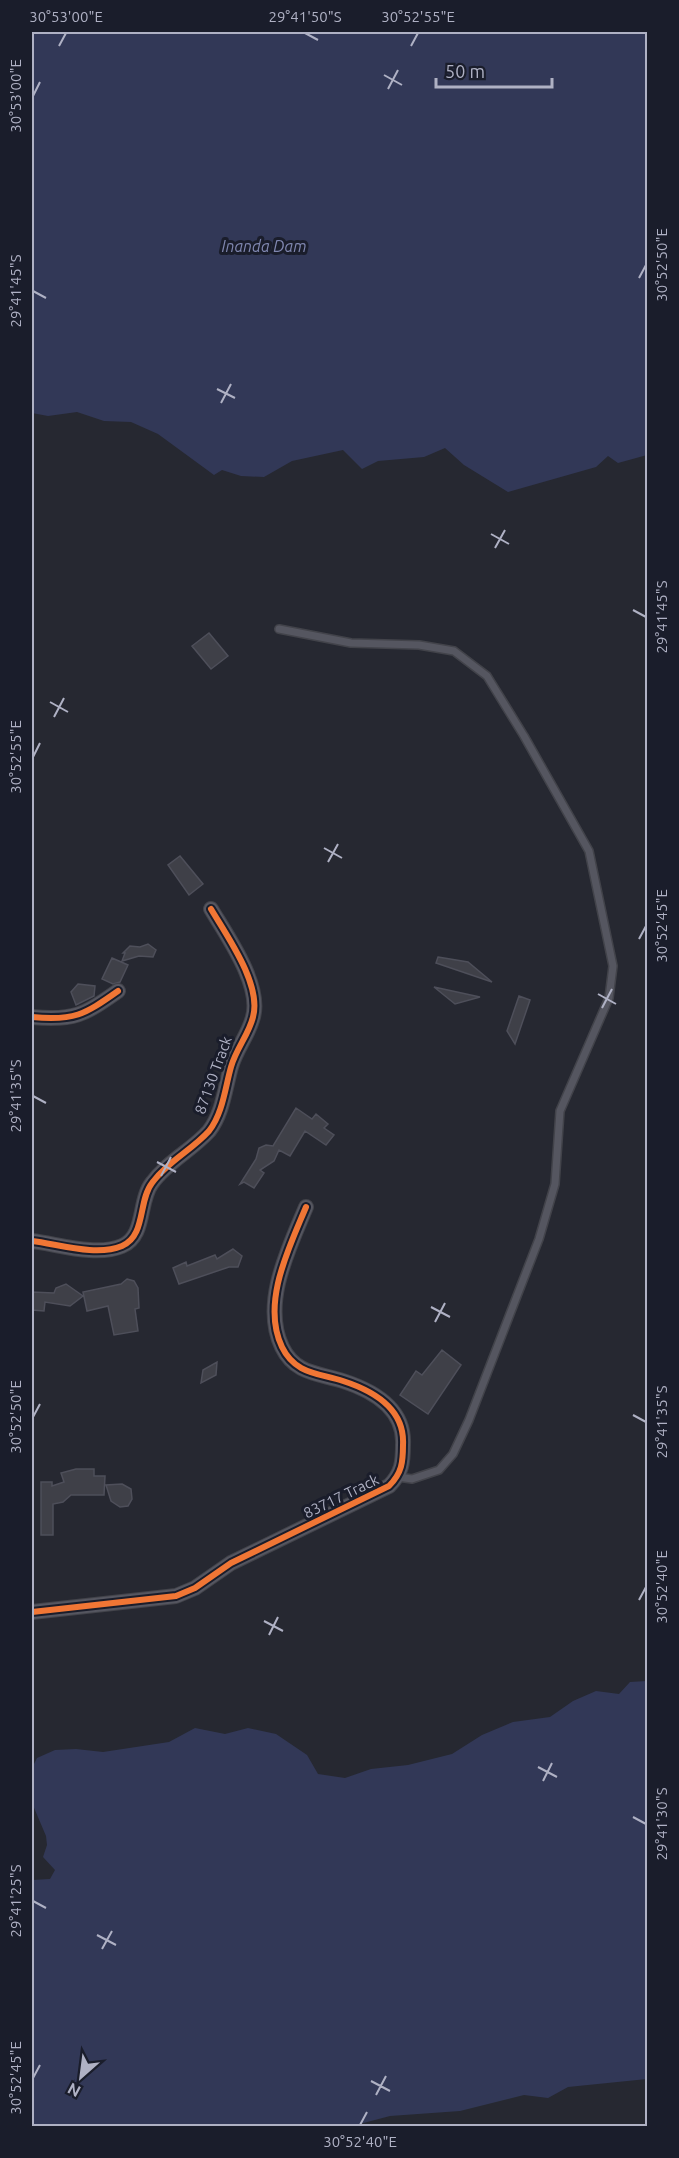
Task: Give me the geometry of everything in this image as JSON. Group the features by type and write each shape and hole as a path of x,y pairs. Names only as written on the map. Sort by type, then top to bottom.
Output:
{"street":[{"name":"87130 Track","path":"32,1241 88,1249 114,1249 130,1242 137,1231 151,1183 212,1127 225,1093 232,1065 253,1017 256,1001 238,954 211,909"},
{"path":"32,1017 50,1019 85,1014 118,991"},
{"name":"83717 Track","path":"32,1612 176,1596 195,1588 231,1563 389,1486 398,1477 403,1464 404,1433 398,1415 388,1404 366,1391 343,1381 314,1376 302,1370 290,1360 277,1335 275,1312 278,1285 290,1245 306,1207"}],"lane":[{"path":"279,629 351,643 419,645 454,651 487,676 589,851 614,966 609,998 560,1111 555,1184 539,1239 469,1420 453,1454 439,1470 412,1479 398,1477"}],"water":[{"name":"Inanda Dam","path":"32,32 647,32 647,455 618,463 608,456 596,467 508,492 464,465 445,448 424,457 378,461 362,469 343,450 292,461 264,477 241,476 222,470 214,475 158,434 131,422 104,421 77,412 48,416 32,413"},
{"path":"647,1681 647,2079 568,2087 548,2098 524,2095 460,2111 390,2116 352,2126 32,2126 32,1880 50,1879 55,1870 43,1857 47,1845 46,1836 32,1803 32,1768 37,1758 55,1750 76,1749 103,1752 169,1742 195,1728 225,1734 248,1728 276,1734 307,1755 318,1774 345,1778 371,1769 408,1765 452,1754 482,1735 513,1722 550,1717 573,1701 596,1691 619,1694 630,1682"}],"building":[{"path":"209,633 228,656 211,669 192,646"},
{"path":"180,856 203,884 189,895 168,865"},
{"path":"148,944 156,950 153,957 139,956 122,961 125,953 123,953 130,946 140,947"},
{"path":"438,957 468,962 492,982 436,963"},
{"path":"112,958 128,965 120,982 113,984 102,979"},
{"path":"78,984 95,986 94,996 76,1005 71,992"},
{"path":"434,987 480,997 455,1004"},
{"path":"519,996 530,1000 515,1044 507,1031"},
{"path":"296,1108 312,1119 316,1114 328,1124 324,1128 334,1135 326,1145 305,1131 290,1156 279,1150 274,1161 260,1170 264,1173 254,1188 244,1182 240,1184 256,1159 259,1148 266,1145 273,1146"},
{"path":"233,1249 242,1256 238,1267 229,1267 179,1284 173,1268 186,1262 187,1266 215,1255 217,1259"},
{"path":"127,1279 134,1281 138,1288 139,1308 135,1309 138,1331 114,1335 108,1306 87,1311 83,1292 121,1284"},
{"path":"66,1284 83,1296 70,1306 45,1302 44,1311 32,1310 32,1292 54,1293 56,1288"},
{"path":"442,1350 461,1365 428,1414 400,1395 416,1371 422,1375"},
{"path":"217,1362 216,1375 201,1383 203,1370"},
{"path":"76,1469 94,1469 94,1476 105,1476 104,1495 71,1495 63,1502 53,1504 53,1535 41,1535 41,1482 52,1482 52,1486 64,1482 61,1473"},
{"path":"122,1484 131,1489 132,1499 128,1506 120,1507 111,1501 106,1485"}],"cycle path":[{"path":"32,1241 89,1250 112,1249 130,1241 135,1234 152,1183 202,1138 214,1124 221,1108 233,1060 251,1023 254,1004 248,976 211,909"},
{"path":"32,1017 69,1017 87,1011 118,991"},
{"path":"32,1612 176,1596 195,1588 231,1563 389,1486 397,1476 402,1462 403,1445 399,1421 393,1412 385,1403 366,1390 300,1368 287,1356 276,1330 274,1312 280,1276 306,1207"}]}
